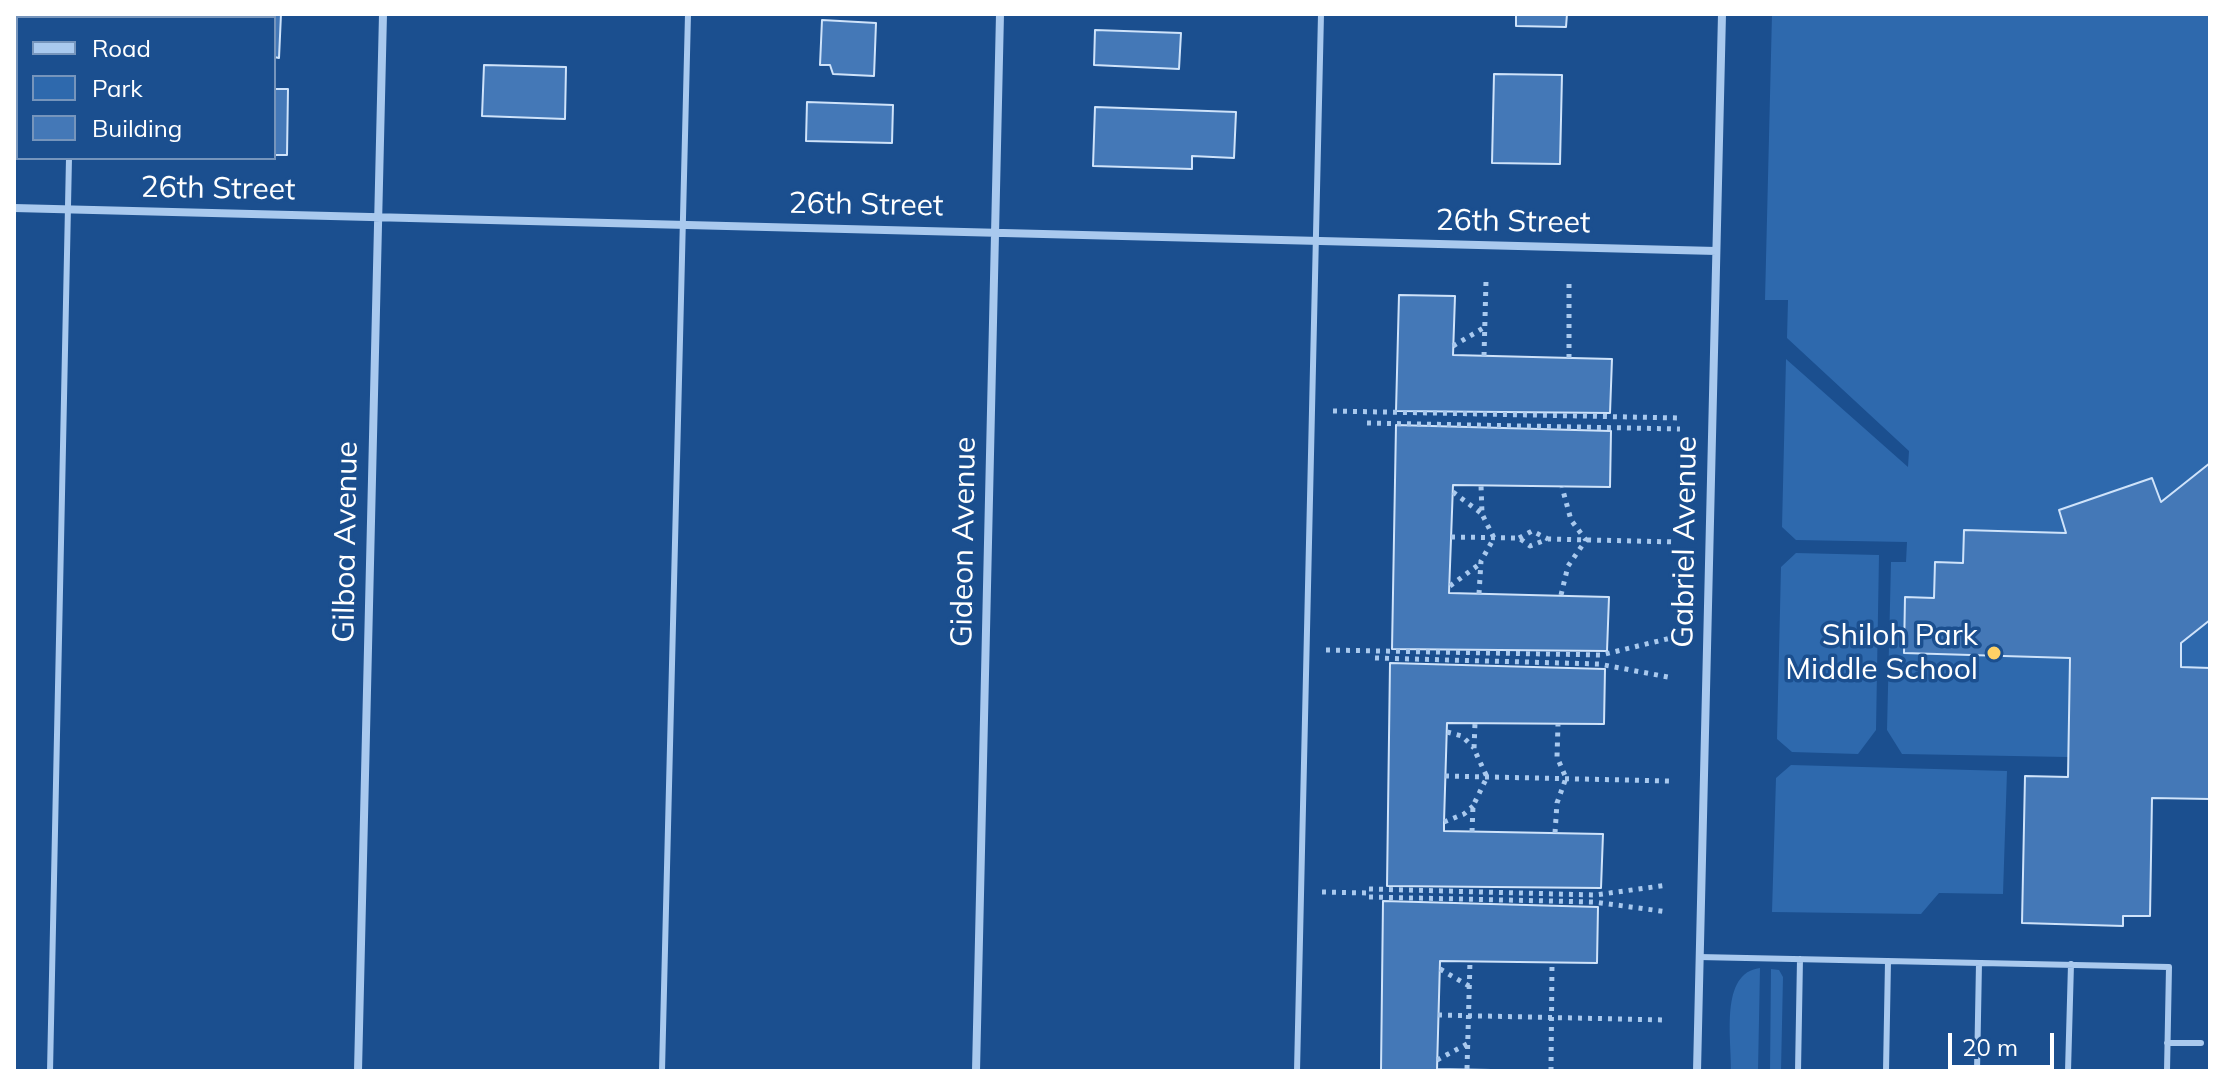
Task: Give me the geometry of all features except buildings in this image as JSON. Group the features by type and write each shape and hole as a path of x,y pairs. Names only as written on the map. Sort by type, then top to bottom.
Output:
{"street":[{"name":"Gilboa Avenue","path":"358,1071 383,14"},
{"name":"Gideon Avenue","path":"976,1071 1000,14"},
{"name":"Gabriel Avenue","path":"1697,1071 1722,14"},
{"name":"26th Street","path":"14,208 1716,251"}],"lane":[{"path":"662,1071 688,14"},
{"path":"1297,1071 1321,14"},
{"path":"50,1071 69,160"},
{"path":"1699,957 2169,967 2167,1071"},
{"path":"1798,1071 1800,959"},
{"path":"1886,1071 1888,961"},
{"path":"1977,1071 1979,963"},
{"path":"2068,1071 2071,964"},
{"path":"2167,1043 2201,1043"}],"path":[{"path":"1484,356 1486,281"},
{"path":"1569,282 1569,358"},
{"path":"1453,346 1485,327"},
{"path":"1311,410 1680,418"},
{"path":"1367,423 1680,429"},
{"path":"1481,485 1482,514 1494,538"},
{"path":"1562,487 1571,520 1586,540"},
{"path":"1453,492 1482,514"},
{"path":"1451,537 1519,538 1532,531 1548,539"},
{"path":"1479,594 1481,563 1494,538"},
{"path":"1519,538 1530,546 1548,539 1677,542"},
{"path":"1561,595 1568,566 1586,540"},
{"path":"1450,586 1481,563"},
{"path":"1306,650 1601,655 1675,637"},
{"path":"1375,658 1599,664 1673,678"},
{"path":"1474,749 1475,723"},
{"path":"1555,833 1557,803 1566,778 1557,757 1558,724"},
{"path":"1447,732 1462,736 1474,749 1487,777"},
{"path":"1445,776 1670,781"},
{"path":"1444,822 1464,814 1473,806 1487,777"},
{"path":"1472,832 1473,806"},
{"path":"1301,892 1595,895 1668,885"},
{"path":"1369,893 1594,902 1668,912"},
{"path":"1467,1069 1470,961"},
{"path":"1551,1071 1552,962"},
{"path":"1440,969 1469,986"},
{"path":"1438,1015 1665,1020"},
{"path":"1437,1060 1467,1044"}],"green space":[{"path":"1772,14 2210,14 2210,463 2161,502 2152,478 2059,510 2066,533 1964,530 1963,563 1935,563 1934,598 1905,598 1904,653 2070,658 2068,757 1902,754 1887,730 1891,562 1906,562 1907,542 1796,540 1782,527 1786,359 1908,467 1909,451 1787,338 1788,300 1765,300"},
{"path":"1796,553 1879,555 1876,730 1858,754 1792,752 1777,739 1781,567"},
{"path":"2210,620 2210,668 2181,667 2181,643"},
{"path":"1791,765 2007,771 2003,894 1939,893 1921,914 1772,912 1776,778"},
{"path":"1760,968 1758,1071 1731,1071 1730,1010 1733,995 1738,982 1747,973"},
{"path":"1771,969 1779,970 1783,977 1781,1071 1770,1071"}],"place":[{"name":"Shiloh Park Middle School","path":"1994,653"}]}
